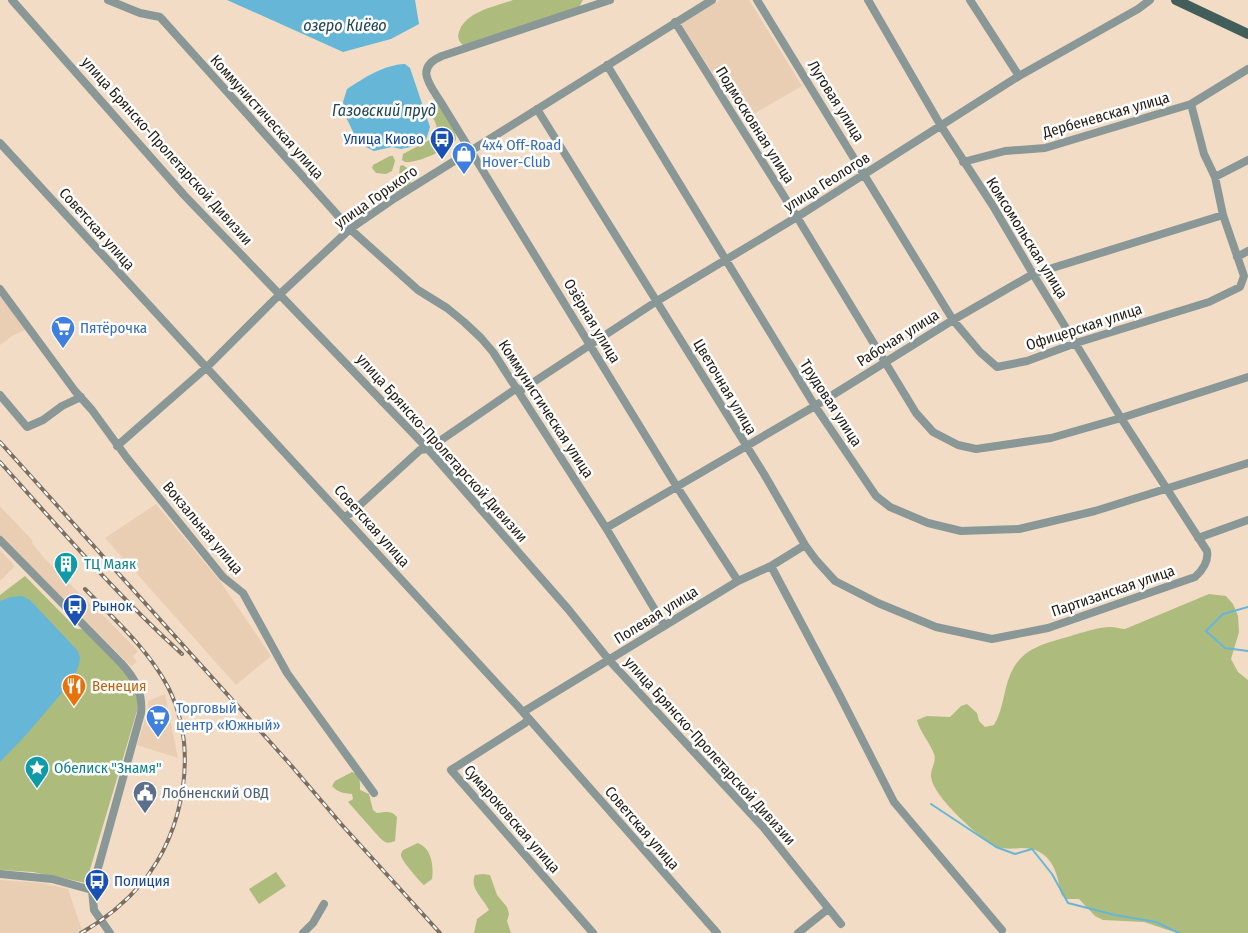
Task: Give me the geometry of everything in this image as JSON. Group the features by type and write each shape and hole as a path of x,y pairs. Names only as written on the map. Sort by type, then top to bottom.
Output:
{"main road":[{"path":"1176,0 1248,34"}],"street":[{"name":"улица Брянско-Пролетарской Дивизии","path":"12,0 184,195 428,449 568,609 609,660 764,828 840,924"},
{"name":"Коммунистическая улица","path":"108,0 140,13 160,17 350,229 418,290 447,308 482,338 519,389 664,625"},
{"name":"Озёрная улица","path":"610,0 442,56 428,64 426,73 432,88 677,487 738,581"},
{"name":"улица Горького","path":"117,446 207,367 280,294 350,229 395,198 712,0"},
{"name":"Луговая улица","path":"757,0 954,320"},
{"name":"Комсомольская улица","path":"868,0 941,126 993,206 1165,488"},
{"path":"970,0 1019,76"},
{"name":"улица Геологов","path":"345,517 420,450 428,449 657,301 865,175 1019,76 1138,9 1150,0"},
{"name":"Подмосковная улица","path":"674,22 797,217 916,413 933,432 958,445 976,448 1051,438 1121,418 1248,377"},
{"name":"Трудовая улица","path":"608,65 815,406 876,496 890,506 928,523 960,531 1019,529 1095,511 1248,463"},
{"name":"Дербеневская улица","path":"963,162 1005,152 1044,148 1191,104 1248,69"},
{"path":"1191,104 1204,154 1215,177 1223,215 1246,277"},
{"name":"Цветочная улица","path":"537,110 816,560 835,581 878,603 936,627"},
{"name":"Советская улица","path":"0,143 526,716 716,933"},
{"path":"1215,177 1248,160"},
{"name":"Рабочая улица","path":"606,528 815,406 954,320 1033,274 1223,215"},
{"path":"1237,257 1248,251"},
{"name":"Офицерская улица","path":"954,320 980,352 997,367 1027,361 1076,343 1209,302 1240,287 1246,277"},
{"name":"Вокзальная улица","path":"0,289 117,446 223,577 243,593 287,673 374,793"},
{"path":"0,395 28,427 43,420 62,406 81,397"},
{"name":"Партизанская улица","path":"936,627 992,639 1048,628 1195,577 1208,557 1207,551 1165,488"},
{"path":"1198,538 1248,520"},
{"path":"0,540 121,663 135,680 141,696 141,713 92,890 94,910 110,933"},
{"name":"Полевая улица","path":"526,716 664,625 738,581 771,566 805,545"},
{"path":"771,566 894,802 1002,930"},
{"name":"Сумароковская улица","path":"526,716 525,724 451,770 593,933"},
{"path":"0,874 52,879 92,890"},
{"path":"303,933 313,923 324,904"},
{"path":"798,933 828,909"}],"shaded area":[{"path":"720,0 749,0 802,86 743,120 681,24"},
{"path":"0,291 27,329 12,336 0,345"},
{"path":"156,504 220,581 271,656 236,685 105,538"},
{"path":"0,506 33,541 32,543 44,558 138,651 133,656 137,662 131,666 0,536"},
{"path":"0,550 15,566 0,581"},
{"path":"165,694 178,758 137,745 147,714 148,701"},
{"path":"0,880 42,883 68,889 83,933 0,933"}],"green space":[{"path":"513,0 583,0 579,7 464,46 461,43 458,38 459,32 474,14"},
{"path":"438,102 450,120 456,140 432,155 411,162 405,162 402,160 403,154 437,136 436,126 429,108"},
{"path":"393,156 395,161 392,171 386,174 376,173 372,168 373,165"},
{"path":"403,165 412,174 412,182 405,189 394,193 391,181 399,176 400,166"},
{"path":"25,576 77,629 83,629 116,661 135,689 137,711 86,883 33,872 0,870 0,595"},
{"path":"1209,594 1226,596 1233,604 1238,616 1239,632 1231,659 1238,672 1248,680 1248,933 1177,933 1144,922 1103,920 1095,916 1079,899 1066,899 1061,894 1054,868 1045,856 1031,849 1012,849 992,845 973,830 946,803 933,785 931,774 935,760 934,754 917,720 927,716 950,717 961,706 967,704 977,713 979,721 985,727 994,725 998,718 1010,674 1020,659 1027,653 1042,645 1098,628 1125,629"},
{"path":"352,772 360,781 360,790 369,794 373,810 377,813 390,812 397,817 395,841 388,843 382,840 348,802 353,799 352,794 339,791 332,786 335,781"},
{"path":"418,843 429,853 432,863 432,879 424,885 401,856 403,850"},
{"path":"276,872 286,886 259,904 249,889"},
{"path":"475,875 490,875 497,895 507,907 509,914 507,921 511,933 474,933 477,919 489,910 475,889 474,884"}],"water":[{"name":"озеро Киёво","path":"227,0 415,0 419,24 391,39 343,52"},
{"name":"Газовский пруд","path":"405,64 410,68 430,127 426,140 411,147 401,149 392,147 374,151 366,147 354,134 346,117 343,102 347,89 382,69"},
{"path":"22,596 30,600 78,651 80,658 72,681 0,762 0,601"}],"waterway":[{"path":"1248,607 1223,614 1206,631 1225,648 1248,651"},
{"path":"931,804 996,847 1015,854 1032,849 1052,874 1068,903 1115,915 1156,922 1179,933"}],"railway":[{"path":"0,442 440,933"},
{"path":"0,462 111,585 182,654"},
{"path":"81,933 98,923 129,897 157,862 169,839 177,814 183,788 185,762 183,736 178,711 160,673 141,647 85,589"}],"place":[{"name":"Улица Киово","path":"442,160"},
{"name":"4x4 Off-Road Hover-Club","path":"464,175"},
{"name":"Пятёрочка","path":"63,349"},
{"name":"ТЦ Маяк","path":"66,585"},
{"name":"Рынок","path":"75,627"},
{"name":"Венеция","path":"74,707"},
{"name":"Торговый центр «Южный»","path":"158,738"},
{"name":"Обелиск \"Знамя\"","path":"37,789"},
{"name":"Лобненский ОВД","path":"145,814"},
{"name":"Полиция","path":"97,902"}]}
